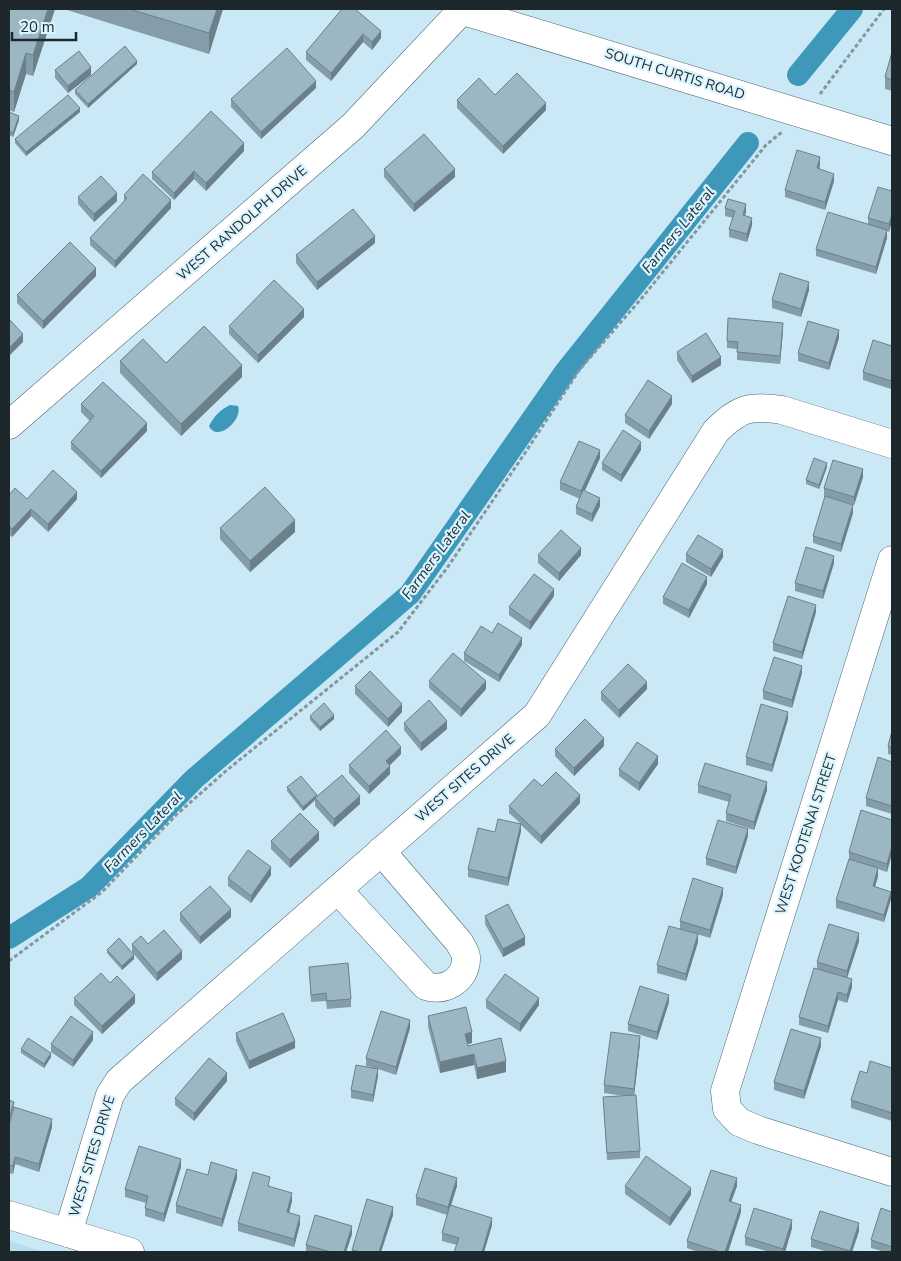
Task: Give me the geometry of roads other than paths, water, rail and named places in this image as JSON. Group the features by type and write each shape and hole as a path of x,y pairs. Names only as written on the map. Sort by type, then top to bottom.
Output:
{"street":[{"name":"SOUTH CURTIS ROAD","path":"461,9 892,141"},
{"name":"WEST RANDOLPH DRIVE","path":"9,425 354,126 461,9"},
{"name":"WEST SITES DRIVE","path":"68,1233 110,1095 119,1081 531,722 543,708 716,431 730,418 745,409 764,407 782,410 892,444"},
{"name":"WEST KOOTENAI STREET","path":"892,560 725,1091 727,1109 740,1122 758,1130 892,1172"},
{"path":"338,890 426,986 434,989 444,988 455,982 462,972 466,961 464,951 459,942 381,851"},
{"path":"9,1214 122,1251"}],"water":[{"path":"230,405 238,406 239,412 237,417 223,431 213,431 209,426 213,419 220,411"}],"waterway":[{"name":"Farmers Lateral","path":"798,75 852,9"},
{"name":"Farmers Lateral","path":"9,938 89,887 194,779 410,594 565,372 748,143"}]}
